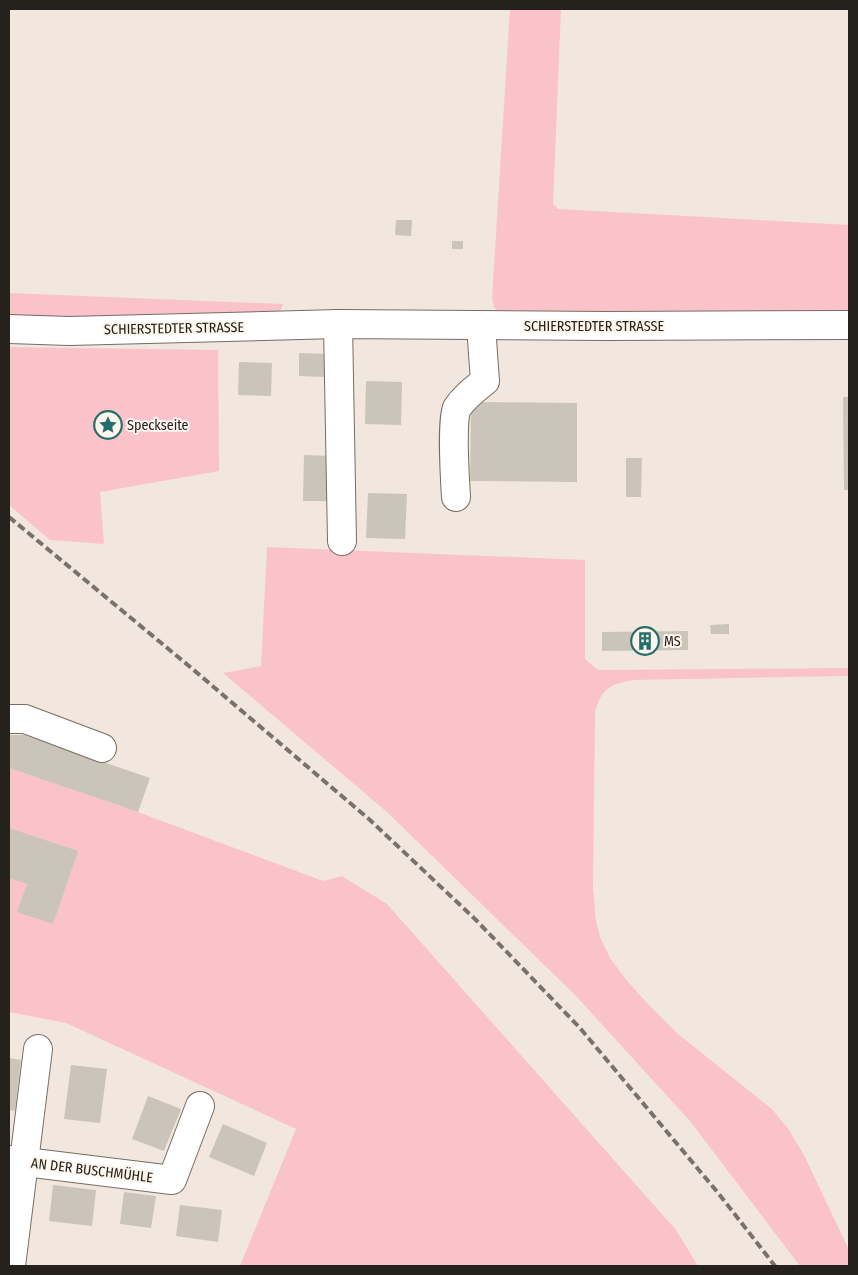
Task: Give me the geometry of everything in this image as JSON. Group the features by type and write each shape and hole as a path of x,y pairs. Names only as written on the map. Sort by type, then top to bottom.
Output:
{"street":[{"name":"SCHIERSTEDTER STRASSE","path":"9,329 69,331 338,324 481,326 849,325"},
{"path":"338,324 342,541"},
{"path":"456,497 454,443 456,410 468,395 485,381 481,326"},
{"path":"9,719 25,719 102,748"},
{"name":"AN DER BUSCHMÜHLE","path":"11,1266 16,1161 38,1049"},
{"name":"AN DER BUSCHMÜHLE","path":"16,1161 172,1180 200,1106"}],"shaded area":[{"path":"510,9 561,9 553,204 558,209 849,225 849,313 498,312 494,307 492,299"},
{"path":"9,293 283,304 279,314 9,319"},
{"path":"9,347 218,350 219,471 100,492 104,544 50,540 9,505"},
{"path":"267,547 585,560 585,659 598,670 849,668 849,676 634,680 619,683 604,692 595,712 593,888 596,921 600,937 610,958 624,977 678,1034 773,1110 789,1130 804,1155 849,1250 849,1266 800,1266 690,1121 576,996 387,812 223,673 261,666"},
{"path":"9,768 138,812 323,881 342,876 387,904 676,1230 698,1266 240,1266 296,1129 66,1023 9,1012"}],"building":[{"path":"396,220 412,220 411,236 395,235"},
{"path":"452,241 463,241 463,249 452,249"},
{"path":"299,353 326,354 325,377 299,376"},
{"path":"239,362 272,363 271,396 238,395"},
{"path":"366,381 402,382 401,425 365,424"},
{"path":"843,397 849,397 849,490 844,490"},
{"path":"471,402 577,403 577,482 470,481"},
{"path":"304,455 331,456 330,501 303,501"},
{"path":"626,458 642,458 641,497 626,497"},
{"path":"368,493 407,494 405,539 366,538"},
{"path":"729,624 729,634 711,634 710,625"},
{"name":"MS","path":"688,631 688,650 602,651 602,632"},
{"path":"9,735 24,735 150,778 138,812 9,768"},
{"path":"9,828 78,851 53,924 17,912 27,884 9,878"},
{"path":"9,1058 21,1060 15,1111 9,1110"},
{"path":"71,1065 107,1069 100,1123 64,1119"},
{"path":"148,1096 181,1109 164,1151 132,1139"},
{"path":"223,1124 267,1143 254,1176 209,1157"},
{"path":"53,1185 96,1190 92,1226 49,1221"},
{"path":"124,1192 156,1196 151,1228 120,1224"},
{"path":"180,1205 222,1210 218,1242 176,1236"}],"railway":[{"path":"9,517 189,666 370,820 476,920 580,1028 719,1194 775,1266"}],"place":[{"name":"Speckseite","path":"108,425"},
{"name":"MS","path":"645,641"}]}
